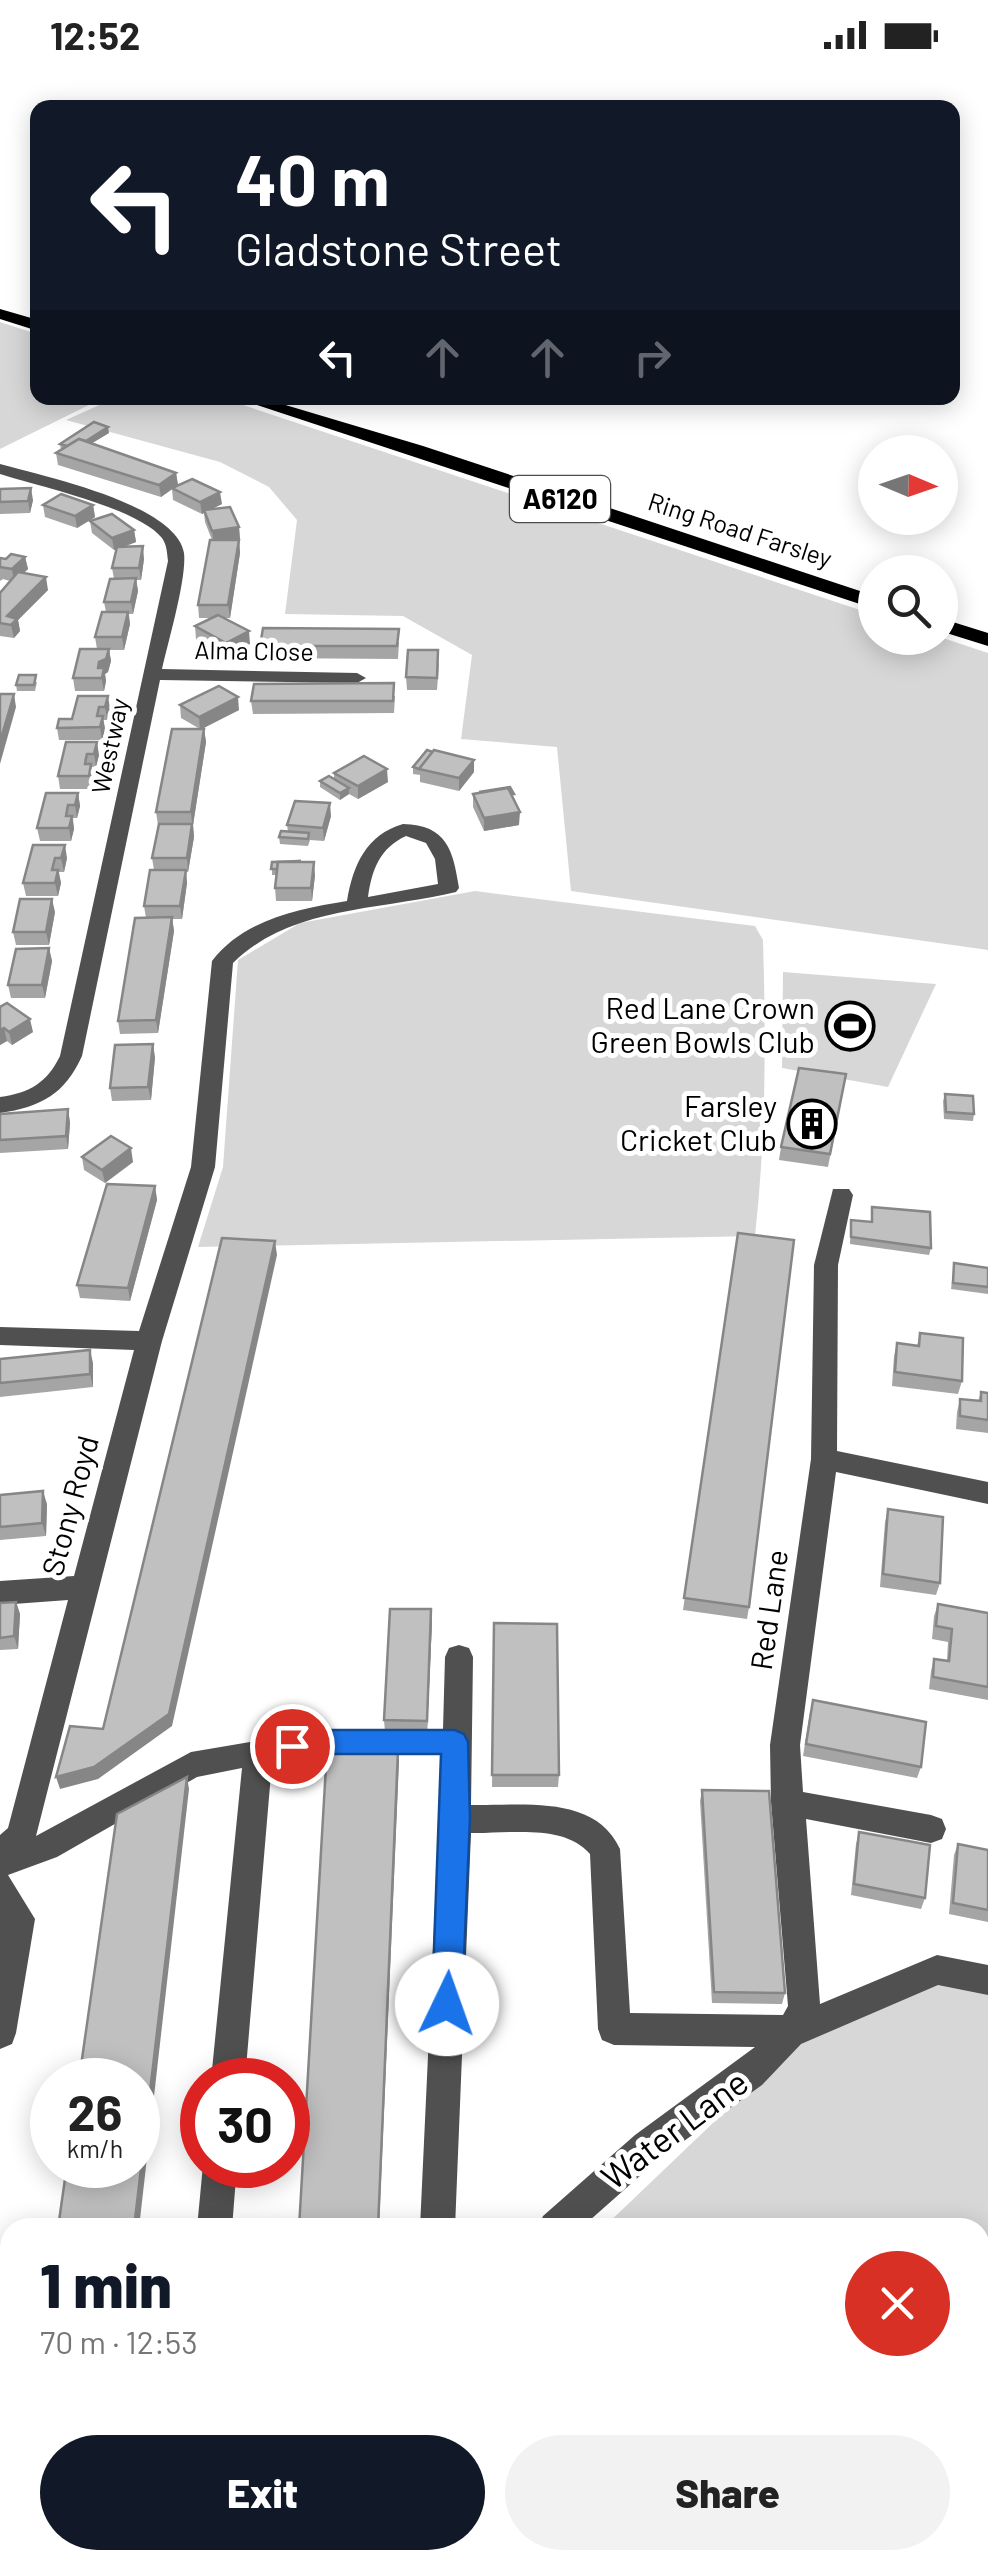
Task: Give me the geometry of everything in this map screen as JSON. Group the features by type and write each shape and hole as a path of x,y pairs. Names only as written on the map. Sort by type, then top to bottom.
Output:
{"highway":[{"path":"0,314 30,323"},
{"name":"Ring Road Farsley","path":"268,405 416,450 858,598"},
{"path":"958,630 988,640"}],"street":[{"name":"Westway","path":"0,469 136,514 164,530 174,543 176,561 71,1056 60,1082 26,1102 0,1105"},
{"name":"Alma Close","path":"150,674 358,678"},
{"name":"Stony Royd","path":"0,1860 21,1835 149,1341 203,1168 223,961 236,945 263,930 308,914 449,888 442,851 425,833 404,828 393,831 371,854 363,870 358,904"},
{"name":"Red Lane","path":"793,2031 804,2009 784,1745 824,1459 826,1265 841,1196"},
{"path":"0,1336 149,1341"},
{"path":"824,1459 988,1494"},
{"path":"0,1593 83,1588"},
{"path":"437,2218 456,1818 459,1657"},
{"path":"791,1701 826,1707"},
{"path":"0,1860 46,1847 191,1766 258,1751 326,1742 455,1742"},
{"path":"230,2058 258,1751"},
{"path":"786,1802 931,1829"},
{"path":"456,1818 562,1821 588,1829 605,1850 614,2029 793,2031 936,1970 988,1980"},
{"path":"0,1886 19,1920 0,2033"},
{"name":"Water Lane","path":"565,2218 594,2190 680,2123 764,2064 793,2031"},
{"path":"215,2218 218,2188"}],"shaded area":[{"path":"0,322 30,332 30,405 89,405 0,449"},
{"path":"99,405 243,405 858,609 858,655 958,655 958,643 988,653 988,950 571,891 557,747 461,739 472,655 403,616 285,614 297,520 269,487 220,462 66,420"},
{"path":"475,891 755,926 763,940 765,1051 755,1236 198,1247 223,1167 238,960 300,923"},
{"name":"Red Lane Crown Green Bowls Club","path":"783,972 936,984 888,1087 782,1068"},
{"path":"937,1981 988,1993 988,2218 613,2218 802,2038"}],"building":[{"path":"94,422 108,427 86,441 60,444"},
{"path":"79,439 176,473 159,485 56,453"},
{"path":"192,479 220,492 200,502 172,488"},
{"path":"31,488 28,501 0,502 0,489"},
{"path":"61,494 93,505 75,516 43,505"},
{"path":"230,507 239,527 212,531 204,510"},
{"path":"112,514 134,530 112,538 90,521"},
{"path":"210,540 239,540 228,605 198,605"},
{"path":"143,546 139,568 112,568 117,547"},
{"path":"11,554 25,557 12,569 0,567 0,558"},
{"path":"18,572 46,577 7,616 17,619 11,625 0,623 0,593"},
{"path":"136,578 131,602 104,602 110,579"},
{"path":"102,612 128,612 122,637 95,637"},
{"path":"218,615 249,631 226,643 195,626"},
{"path":"263,628 399,629 397,646 260,646"},
{"path":"80,649 109,649 106,659 99,662 98,668 104,668 102,678 73,678"},
{"path":"408,650 438,650 437,678 406,677"},
{"path":"19,675 36,675 34,685 16,685"},
{"path":"394,683 393,701 251,701 254,684"},
{"path":"219,686 238,697 199,717 180,705"},
{"path":"0,694 14,694 0,742"},
{"path":"78,696 108,696 105,707 99,707 97,716 103,716 100,727 57,728 59,719 72,719"},
{"path":"172,729 204,729 191,812 156,812"},
{"path":"66,742 97,742 94,754 87,754 86,758 85,764 91,764 89,776 58,776"},
{"path":"427,750 433,752 419,769 413,767"},
{"path":"434,750 474,760 459,778 419,769"},
{"path":"364,756 387,769 358,786 334,773"},
{"path":"329,776 349,788 340,793 320,781"},
{"path":"508,788 520,812 484,818 473,794"},
{"path":"46,793 78,793 75,805 68,805 66,816 72,816 69,828 37,828"},
{"path":"295,801 330,803 323,828 287,825"},
{"path":"159,824 192,824 187,858 152,858"},
{"path":"281,831 309,833 308,839 279,837"},
{"path":"33,845 65,845 61,858 55,858 55,883 23,883"},
{"path":"278,862 314,862 311,888 275,888"},
{"path":"150,870 186,870 180,906 144,906"},
{"path":"20,899 52,899 46,932 13,932"},
{"path":"172,917 156,1020 118,1021 135,918"},
{"path":"49,948 42,985 8,985 16,949"},
{"path":"7,1003 30,1019 9,1032 0,1030 0,1007"},
{"path":"153,1044 148,1087 110,1088 115,1045"},
{"name":"Farsley Cricket Club","path":"799,1068 846,1074 830,1154 781,1147"},
{"path":"945,1094 973,1096 974,1114 946,1112"},
{"path":"68,1109 66,1136 0,1140 0,1114"},
{"path":"111,1136 131,1148 102,1170 82,1157"},
{"path":"107,1184 155,1186 128,1288 77,1285"},
{"path":"872,1207 930,1212 931,1248 851,1237 851,1220 872,1222"},
{"path":"738,1233 794,1240 749,1607 684,1598"},
{"path":"222,1238 275,1241 169,1714 94,1767 56,1777 70,1726 103,1729"},
{"path":"954,1263 988,1268 988,1287 953,1283"},
{"path":"920,1333 963,1338 962,1381 895,1372 897,1343 919,1346"},
{"path":"90,1350 90,1374 0,1383 0,1359"},
{"path":"981,1392 988,1393 988,1420 960,1416 960,1399 981,1401"},
{"path":"43,1491 42,1523 0,1527 0,1495"},
{"path":"888,1509 943,1517 940,1583 883,1574"},
{"path":"16,1602 14,1636 0,1638 0,1603"},
{"path":"938,1604 988,1613 988,1687 933,1677 934,1659 949,1661 952,1629 936,1626"},
{"path":"390,1609 431,1609 427,1721 384,1720"},
{"path":"494,1623 557,1624 559,1775 492,1775"},
{"path":"813,1700 926,1722 921,1767 806,1744"},
{"path":"327,1749 398,1750 378,2218 300,2218 301,2188 310,2188 309,2058"},
{"path":"187,1777 154,2058 82,2058 117,1814"},
{"path":"702,1790 769,1791 785,1993 714,1992"},
{"path":"859,1832 930,1845 925,1898 854,1884"},
{"path":"958,1844 988,1850 988,1910 953,1903"},
{"path":"64,2188 139,2188 135,2218 59,2218"}],"place":[{"name":"Red Lane Crown Green Bowls Club","path":"850,1026"},
{"name":"Farsley Cricket Club","path":"812,1124"}],"route":[{"path":"292,1746 326,1742 455,1742 456,1818 447,2004"}]}
